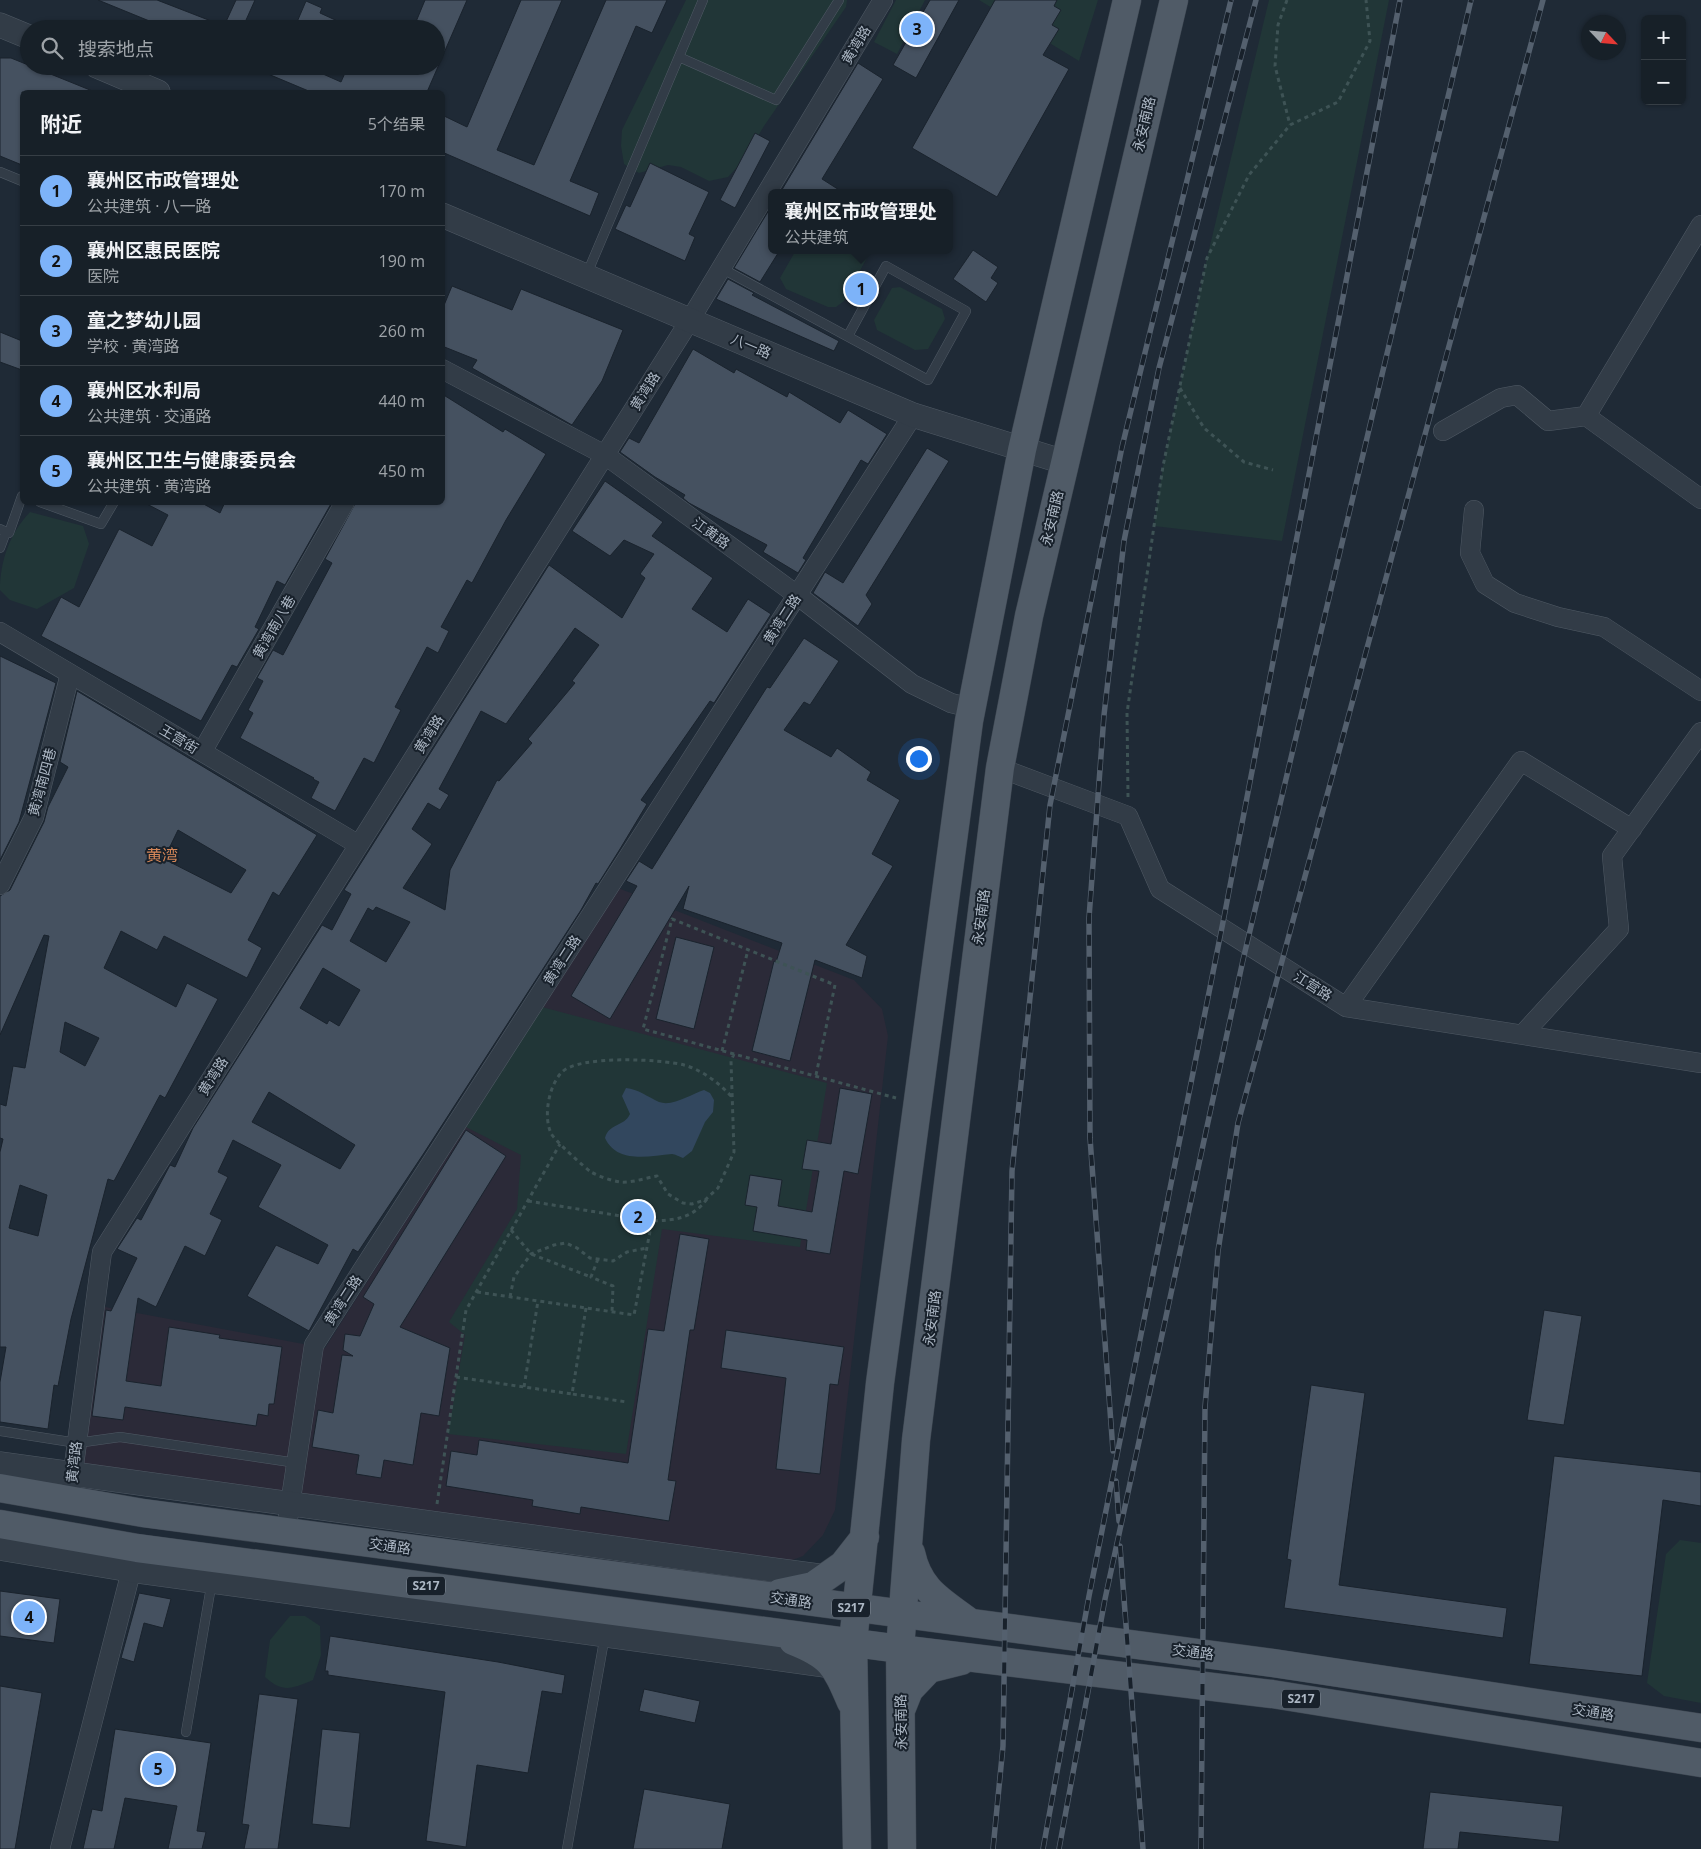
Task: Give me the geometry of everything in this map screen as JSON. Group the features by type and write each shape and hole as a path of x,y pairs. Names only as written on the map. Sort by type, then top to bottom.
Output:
{"main road":[{"path":"858,1849 853,1642 858,1609 880,1384 971,708 1022,450 1127,0"},
{"name":"永安南路","path":"902,1849 900,1649 916,1440 1000,768 1029,616 1174,0"},
{"name":"交通路","path":"0,1488 71,1487 143,1513 1273,1663 1701,1728"},
{"name":"S217","path":"0,1524 134,1559 763,1630 900,1649 1272,1694 1701,1763"},
{"path":"766,1596 813,1586 844,1565 865,1537"},
{"path":"909,1545 914,1568 929,1593 971,1623"},
{"path":"763,1630 818,1651 838,1672 855,1712"},
{"path":"901,1710 909,1690 929,1669 973,1658"}],"street":[{"name":"黄湾路","path":"769,189 883,0"},
{"path":"0,24 20,33"},
{"path":"118,75 153,90"},
{"name":"黄湾路","path":"71,1487 102,1252 690,320 768,190"},
{"name":"八一路","path":"445,216 913,416 1064,462"},
{"path":"1586,416 1701,225"},
{"name":"江黄路","path":"445,371 605,455 797,595 912,684 951,703 971,708"},
{"path":"1443,431 1501,398 1517,395 1548,421 1586,416 1701,499"},
{"name":"黄湾二路","path":"286,1532 314,1345 913,416"},
{"name":"黄湾南八巷","path":"202,752 343,505"},
{"path":"1474,510 1470,553 1486,584 1515,602 1558,617 1604,627 1701,691"},
{"name":"王营街","path":"0,632 359,845"},
{"name":"黄湾南四巷","path":"0,885 34,817 70,674"},
{"path":"1523,1034 1619,929 1612,856 1701,732"},
{"path":"1346,1007 1521,762 1632,829"},
{"path":"1000,768 1128,816"},
{"name":"江营路","path":"1128,816 1160,889 1346,1007 1701,1063"},
{"path":"0,1464 71,1487 290,1504 826,1577"},
{"path":"0,1548 134,1559 212,1581 832,1666"},
{"path":"60,1849 134,1559"}],"lane":[{"path":"586,276 703,0"},
{"path":"679,57 776,100 839,0"},
{"path":"0,172 20,180"},
{"path":"721,268 928,380 966,311 886,266 848,336"},
{"path":"0,548 3,531 9,533 20,502"},
{"path":"48,505 101,524 112,505"},
{"path":"0,1431 77,1443 120,1437 297,1463"},
{"path":"186,1732 212,1581"},
{"path":"567,1849 605,1635"}],"path":[{"path":"1286,0 1278,25 1275,66 1290,125"},
{"path":"1128,816 1127,713 1163,466 1207,258 1249,175 1290,125 1338,102 1370,41 1366,0"},
{"path":"1180,388 1204,428 1244,462 1273,470"},
{"path":"816,1075 835,984 672,919 643,1029 722,1051 874,1090 917,1105"},
{"path":"722,1051 748,950"},
{"path":"528,1201 652,1221 678,1220 701,1207 722,1181 734,1152 735,1135 731,1096 731,1062 734,1054"},
{"path":"711,1194 705,1200 692,1204 683,1203 668,1194 657,1176 619,1182 594,1174 551,1134 547,1117 555,1083 561,1072 569,1067 596,1062 640,1059 664,1061 685,1066 701,1073 731,1096"},
{"path":"434,1524 466,1310 560,1144"},
{"path":"477,1292 634,1315 652,1221"},
{"path":"511,1230 531,1254 613,1286 612,1312"},
{"path":"510,1297 514,1277 531,1254 566,1243 577,1248 590,1258 613,1261 627,1252 647,1248"},
{"path":"591,1277 598,1259"},
{"path":"524,1387 538,1301"},
{"path":"572,1394 586,1308"},
{"path":"456,1377 627,1402"}],"shaded area":[{"path":"618,888 854,980 882,1009 888,1036 835,1510 823,1535 803,1556 790,1561 79,1468 105,1307 325,1348"}],"green space":[{"path":"686,0 847,0 846,7 764,126 743,161 728,177 709,181 681,167 668,165 639,173 624,164 621,146 622,130"},
{"path":"896,0 925,0 897,54 874,42"},
{"path":"979,0 1098,0 1079,61"},
{"path":"1269,0 1389,0 1282,541 1154,526 1163,466 1207,258"},
{"path":"794,254 869,254 844,301 836,307 828,307 786,289 780,278"},
{"path":"900,287 942,309 945,319 928,349 915,350 877,330 874,320 892,288"},
{"path":"30,512 83,526 89,544 74,588 37,609 10,600 0,590 4,558 17,529"},
{"path":"542,1007 827,1083 800,1247 662,1229 626,1454 448,1434 465,1335 449,1322 517,1209 521,1155 466,1127"},
{"path":"1680,1540 1701,1543 1701,1703 1664,1696 1647,1683 1666,1554"},
{"path":"290,1616 305,1616 320,1626 321,1655 313,1680 288,1688 277,1685 265,1677 270,1640"}],"water":[{"path":"626,1088 664,1103 670,1103 704,1090 710,1093 714,1100 713,1112 705,1122 692,1151 683,1158 672,1154 644,1157 625,1155 617,1152 610,1146 605,1138 607,1133 624,1121 630,1114 622,1096"}],"building":[{"path":"98,0 157,0 209,20 147,20"},
{"path":"236,0 255,0 246,20 227,20"},
{"path":"425,0 467,0 445,51 445,20 417,20"},
{"path":"521,0 562,0 497,150 534,165 606,0 667,0 652,33 636,26 570,181 599,193 590,216 445,153 445,116 467,127"},
{"path":"930,0 959,0 916,78 893,65"},
{"path":"995,0 1057,0 1054,6 1061,10 1052,25 1059,29 1043,55 1069,69 997,197 912,148"},
{"path":"306,1 322,8 320,13 335,20 298,20"},
{"path":"0,58 11,58 20,62 20,75 53,75 90,90 20,90 20,164 0,156"},
{"path":"858,63 883,79 822,179 838,189 782,189"},
{"path":"270,75 325,75 341,82 344,75 434,75 428,90 306,90"},
{"path":"755,133 770,141 735,208 720,200"},
{"path":"650,163 709,192 689,234 695,237 685,261 615,229 626,205 630,207"},
{"path":"768,212 768,254 778,254 760,282 734,268"},
{"path":"973,250 998,267 991,278 998,283 986,302 953,279"},
{"path":"728,279 754,293 752,295 839,341 834,351 716,299"},
{"path":"452,286 512,310 521,289 623,330 602,381 572,425 472,368 477,360 445,347 445,303"},
{"path":"0,332 20,340 20,369 0,362"},
{"path":"693,349 734,373 736,369 787,397 789,392 840,423 848,410 887,434 868,464 861,460 803,558 806,560 798,573 763,552 767,545 689,503 683,498 685,495 655,477 620,452 629,438 639,443"},
{"path":"445,396 503,432 505,429 546,454 506,520 472,583 467,580 441,627 449,631 438,653 427,647 395,707 401,710 374,763 364,758 335,811 311,798 319,782 314,778 240,738 253,713 248,710 263,681 257,678 273,650 283,655 332,563 325,559 354,505 445,505"},
{"path":"927,448 949,461 866,595 872,604 858,626 813,593 825,572 843,583"},
{"path":"605,481 663,522 652,536 713,578 692,609 727,632 748,599 771,614 714,703 710,701 641,800 647,804 620,849 598,884 596,883 581,910 358,1252 353,1249 309,1331 247,1296 276,1245 318,1264 328,1245 258,1207 281,1165 233,1140 218,1172 228,1177 210,1214 222,1220 205,1256 185,1246 156,1307 138,1298 126,1381 161,1386 169,1327 220,1335 219,1338 282,1347 274,1404 269,1404 268,1416 258,1414 256,1426 125,1407 123,1420 92,1416 106,1310 111,1311 137,1258 117,1249 137,1218 141,1220 170,1165 175,1167 193,1128 322,925 332,930 351,894 344,890 547,568 549,565 622,618 645,578 640,574 654,554 624,540 610,556 572,531","holes":["575,628 599,645 572,681 575,683 528,739 532,743 499,781 497,780 450,870 445,910 403,888 432,844 412,829 428,803 440,810 449,795 439,789 481,711 506,724","376,907 410,922 386,962 350,941 368,908 373,911","323,968 360,990 339,1026 329,1020 327,1024 300,1008","269,1092 355,1145 340,1169 252,1122"]},
{"path":"149,505 205,505 220,513 224,505 330,505 285,585 277,581 255,627 259,629 237,667 232,665 201,721 41,636 61,597 79,607 119,529 152,546 168,515"},
{"path":"804,638 839,661 810,705 804,702 784,730 831,757 837,748 871,772 867,780 900,800 872,854 893,866 846,945 867,956 862,978 815,960 790,1061 752,1051 774,961 776,962 782,943 683,909 689,886 610,1019 571,996 637,886 626,881 639,861 652,869 767,687 770,688"},
{"path":"0,656 56,683 19,822 0,860"},
{"path":"77,691 317,835 279,896 273,892 248,940 262,948 247,978 164,936 157,950 121,931 104,968 176,1007 187,983 218,999 165,1098 160,1095 114,1181 108,1179 71,1319 58,1386 54,1385 48,1429 0,1422 0,1382 6,1347 0,1347 0,1152 3,1139 0,1138 0,1104 6,1106 13,1066 25,1068 49,936 44,935 0,1035 0,896 10,890 44,822 48,807 68,767 60,762","holes":["178,830 246,870 231,893 164,859","65,1022 99,1038 85,1066 60,1052","20,1185 47,1195 38,1236 9,1228"]},
{"path":"676,937 714,947 694,1029 656,1019"},
{"path":"840,1088 872,1094 858,1174 844,1171 830,1254 806,1250 807,1240 753,1231 757,1207 745,1205 750,1175 782,1180 778,1206 812,1212 819,1171 802,1169 807,1140 831,1144"},
{"path":"466,1130 506,1156 400,1327 450,1348 439,1416 421,1413 413,1465 384,1460 381,1478 356,1474 359,1455 312,1447 318,1410 333,1413 342,1355 353,1356 343,1350 345,1334 360,1336 374,1304 363,1297"},
{"path":"680,1234 709,1239 694,1330 690,1330 668,1480 676,1481 669,1521 581,1507 580,1514 532,1506 533,1500 446,1486 451,1451 477,1455 479,1440 628,1463 648,1329 664,1331"},
{"path":"1544,1310 1582,1316 1564,1425 1527,1420"},
{"path":"726,1330 844,1347 838,1385 830,1384 820,1474 776,1469 786,1378 721,1368"},
{"path":"1311,1385 1365,1393 1339,1585 1507,1608 1503,1638 1284,1608 1291,1560 1287,1559"},
{"path":"1554,1456 1701,1472 1701,1506 1663,1500 1642,1676 1529,1664"},
{"path":"0,1591 60,1599 54,1643 0,1636"},
{"path":"139,1593 171,1599 163,1628 144,1623 134,1662 121,1658"},
{"path":"330,1636 498,1662 565,1675 562,1694 542,1691 528,1773 477,1765 466,1847 426,1841 445,1692 328,1675 328,1671 325,1671"},
{"path":"0,1686 42,1693 15,1849 0,1849"},
{"path":"644,1689 700,1701 695,1723 639,1711"},
{"path":"259,1694 298,1699 278,1849 244,1849 249,1825 242,1824"},
{"path":"115,1729 211,1743 197,1831 206,1832 202,1849 168,1849 177,1806 125,1798 114,1849 83,1849 92,1809 102,1811"},
{"path":"322,1729 360,1733 350,1828 312,1824"},
{"path":"644,1789 730,1804 722,1849 633,1849"},
{"path":"1430,1792 1563,1806 1559,1842 1460,1832 1458,1849 1423,1849"}],"railway":[{"path":"993,1849 1003,1746 1012,1171 1050,805 1122,447 1231,0"},
{"path":"1113,1451 1090,1138 1089,918 1104,715 1124,541 1159,368 1256,0"},
{"path":"1043,1849 1089,1596 1225,912 1400,0"},
{"path":"1059,1849 1105,1599 1243,960 1471,0"},
{"path":"1201,1849 1205,1407 1218,1251 1238,1123 1543,0"},
{"path":"1116,1481 1119,1521"},
{"path":"1120,1546 1143,1849"}],"place":[{"name":"童之梦幼儿园","path":"917,29"},
{"name":"襄州区市政管理处","path":"861,289"},
{"name":"襄州区惠民医院","path":"638,1217"},
{"name":"襄州区水利局","path":"29,1617"},
{"name":"襄州区卫生与健康委员会","path":"158,1769"}],"district":[{"name":"黄湾","path":"162,855"}]}
